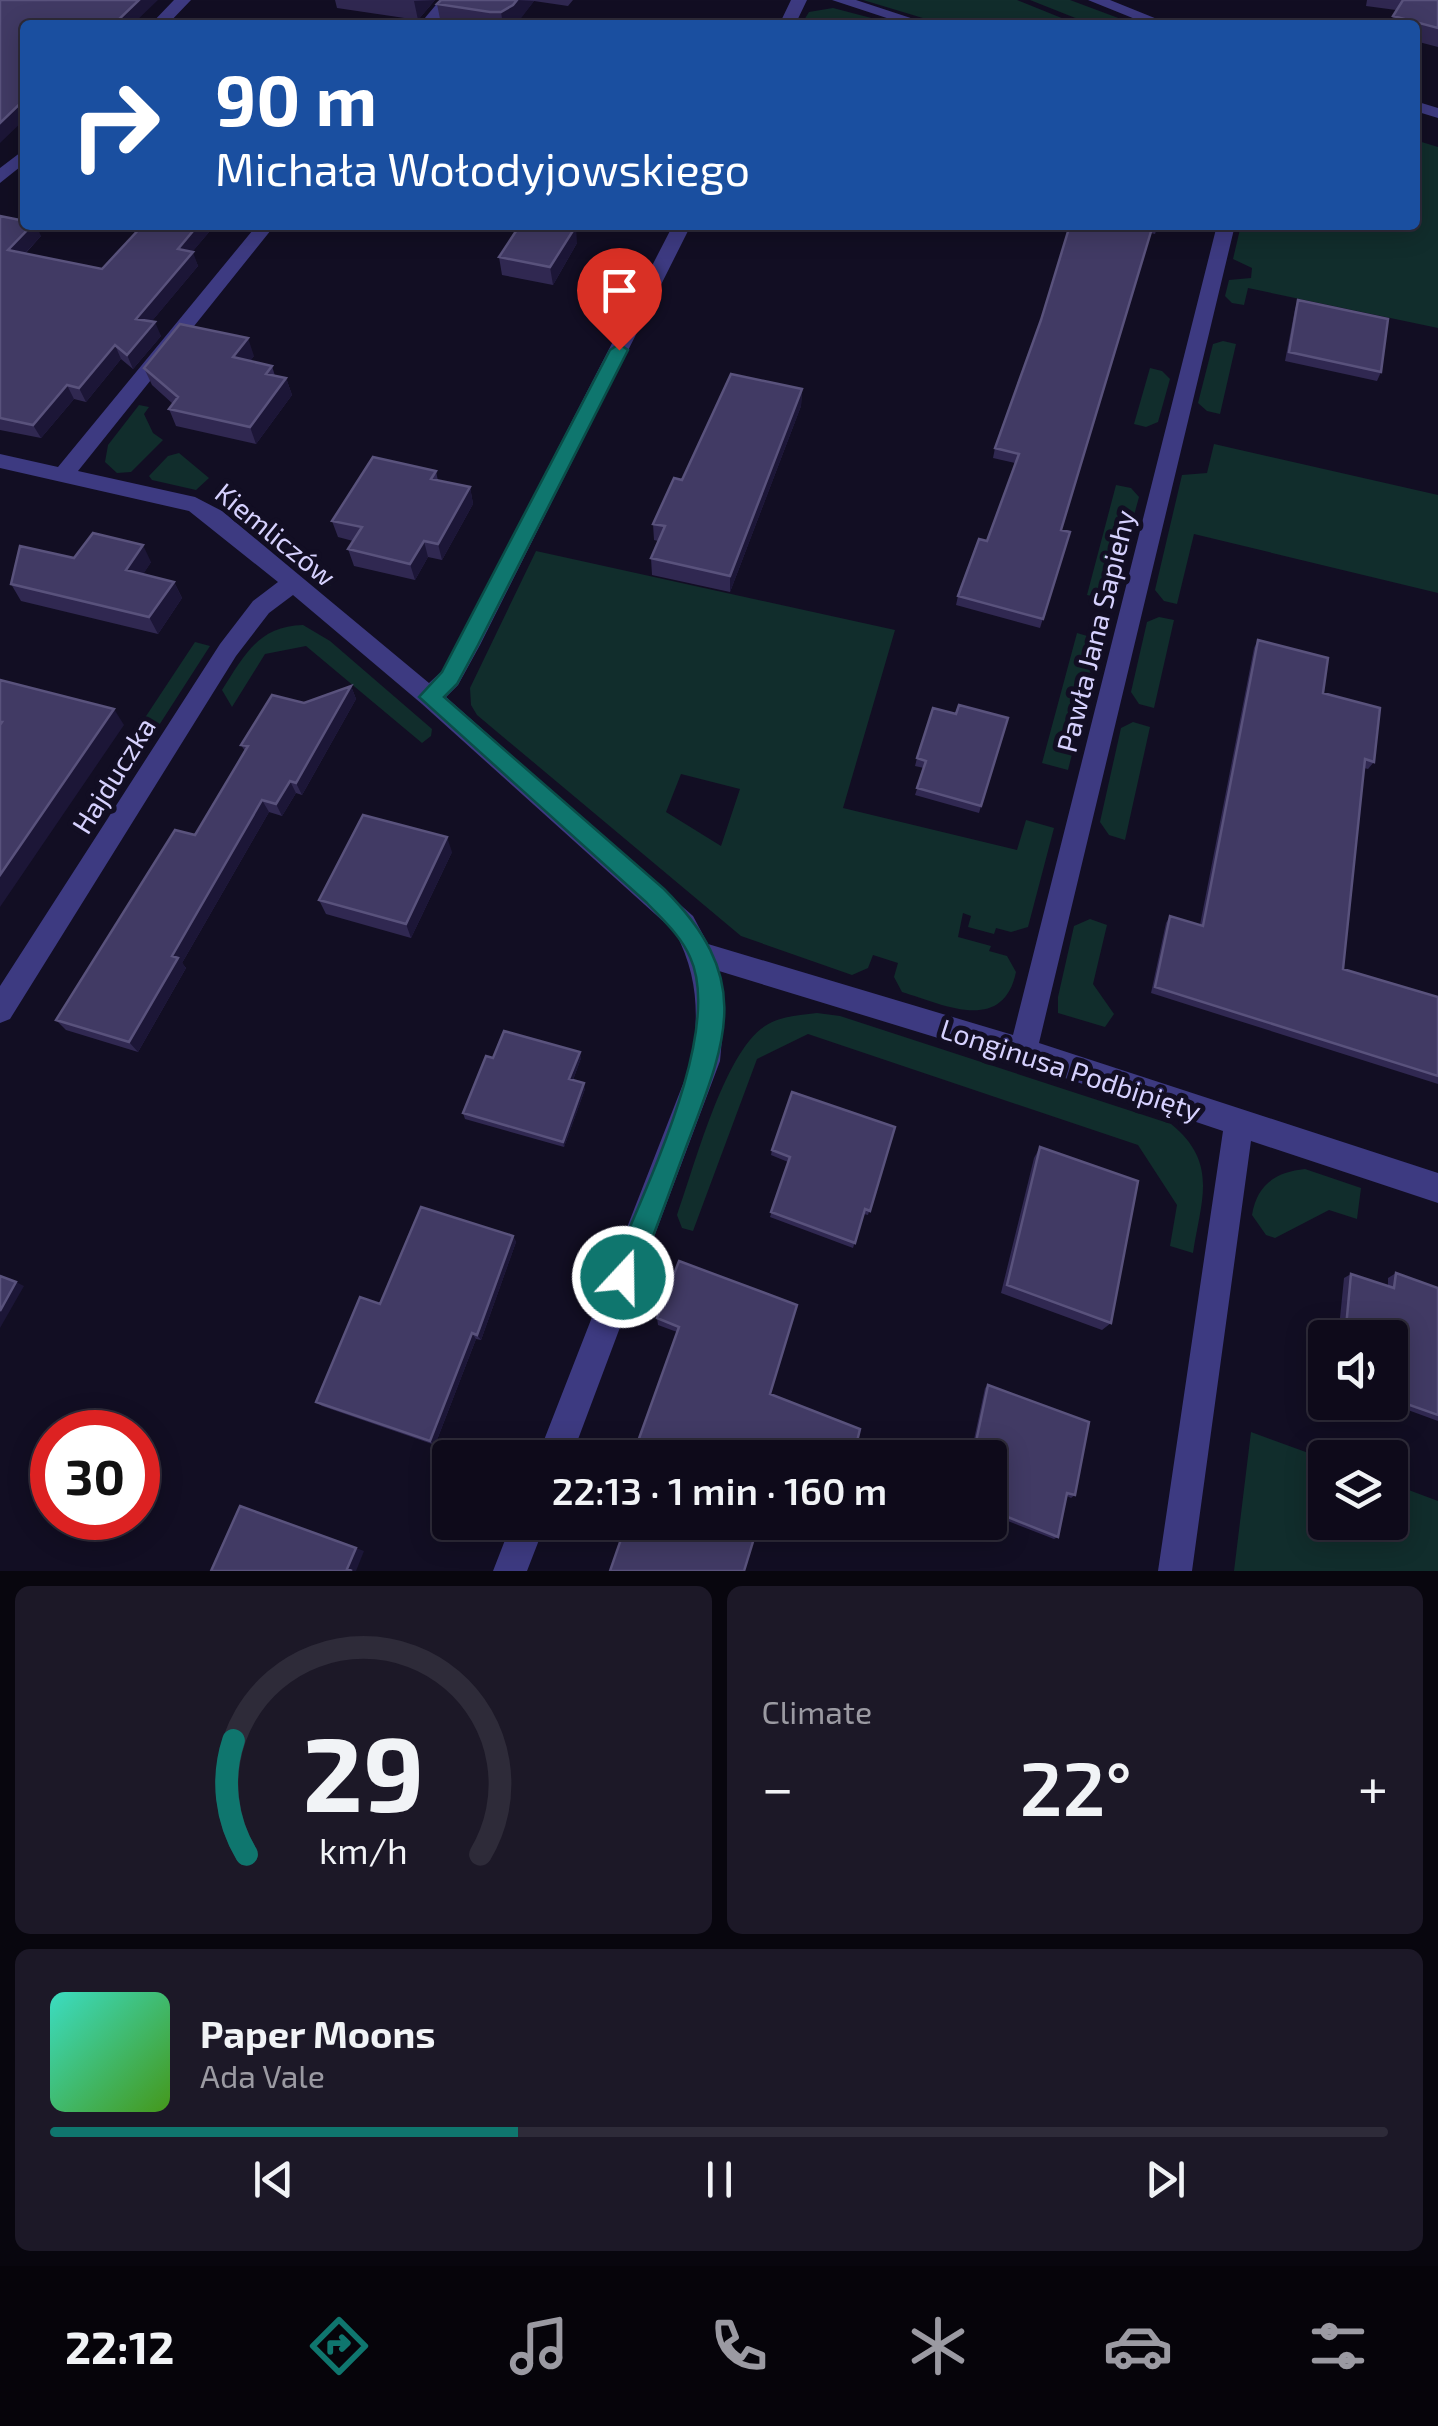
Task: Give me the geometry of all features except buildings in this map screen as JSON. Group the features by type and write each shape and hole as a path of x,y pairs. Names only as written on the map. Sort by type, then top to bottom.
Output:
{"street":[{"path":"163,20 183,0"},
{"path":"432,20 448,0"},
{"path":"840,0 907,20"},
{"path":"1096,0 1150,20"},
{"path":"0,178 20,159"},
{"path":"63,475 262,230"},
{"path":"430,697 450,678 468,645 679,230"},
{"name":"Pawła Jana Sapiehy","path":"1023,1052 1225,230"},
{"name":"Kiemliczów","path":"0,461 195,506 214,516 290,584 430,697 656,896 684,924 702,954"},
{"name":"Hajduczka","path":"0,1010 228,650 261,608 290,584"},
{"path":"561,1440 706,1061 713,1019 712,988 702,954"},
{"name":"Longinusa Podbipięty","path":"702,954 1023,1052 1438,1188"},
{"path":"1175,1571 1239,1123"},
{"path":"510,1571 522,1540"}],"green space":[{"path":"863,0 1017,0 1067,20 929,20"},
{"path":"1030,0 1070,0 1124,20 1080,20"},
{"path":"833,8 879,20 804,20 809,12"},
{"path":"1420,142 1438,147 1438,328 1248,288 1244,305 1232,303 1225,296 1229,280 1251,278 1252,268 1233,259 1240,230 1420,230"},
{"path":"1213,344 1236,344 1220,414 1207,411 1198,403"},
{"path":"1150,368 1162,371 1170,379 1158,422 1146,427 1134,424"},
{"path":"139,405 149,407 144,414 153,433 163,440 131,472 117,473 105,462 108,445"},
{"path":"1214,444 1438,495 1438,593 1194,534 1177,604 1164,601 1155,590 1182,475 1207,473"},
{"path":"179,453 209,478 196,490 149,476 168,456"},
{"path":"1116,485 1131,488 1139,497 1111,600 1087,595"},
{"path":"222,488 335,578 330,586 323,587 219,501"},
{"path":"536,551 895,630 843,808 1017,850 1026,820 1054,828 1028,927 1011,932 996,928 994,934 968,927 971,916 963,913 958,937 991,946 989,951 1007,956 1016,972 1009,991 985,1009 952,1008 902,992 894,977 898,963 873,955 868,968 852,975 741,936 477,715 471,705 470,688","holes":["681,774 740,789 721,846 666,812"]},
{"path":"1159,617 1174,620 1154,708 1139,704 1131,692 1147,622"},
{"path":"303,625 330,641 432,729 431,736 422,743 306,646 265,654 232,707 222,690 245,655 274,631"},
{"path":"1077,633 1101,640 1068,770 1042,763"},
{"path":"195,642 210,646 109,803 90,801"},
{"path":"1133,722 1150,727 1125,840 1109,835 1100,822 1121,728"},
{"path":"1090,919 1107,925 1093,984 1114,1014 1105,1027 1058,1013 1074,926"},
{"path":"817,1013 840,1016 1171,1124 1196,1153 1201,1168 1202,1199 1193,1253 1170,1246 1177,1205 1138,1145 808,1034 757,1059 693,1231 682,1228 677,1215 712,1113 736,1060 765,1026 784,1018"},
{"path":"1305,1169 1361,1188 1357,1219 1329,1210 1275,1238 1266,1235 1252,1215 1258,1195 1277,1177"},
{"path":"1251,1432 1308,1453 1308,1540 1408,1540 1408,1490 1438,1501 1438,1571 1234,1571"}],"route":[{"path":"619,350 468,645 450,678 430,697 656,896 684,924 702,954 712,988 713,1019 706,1061 623,1277"}]}
